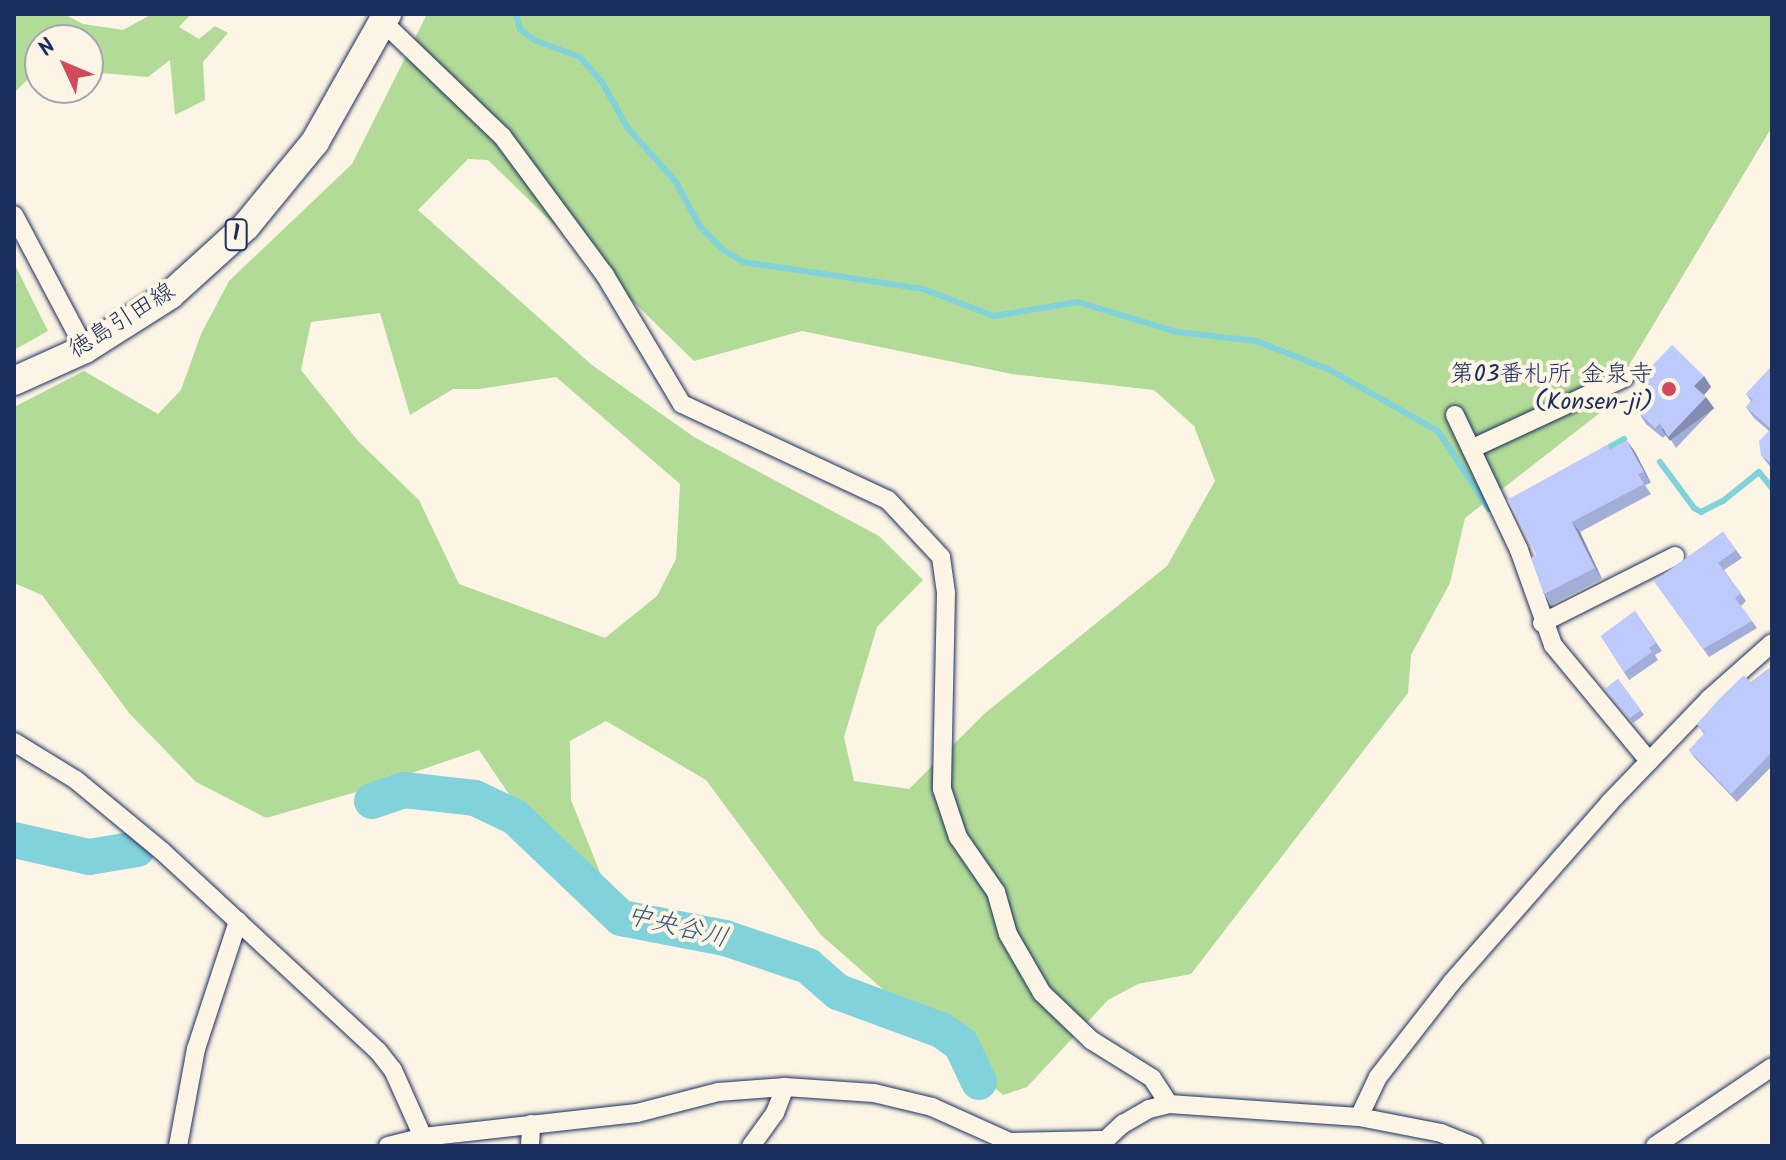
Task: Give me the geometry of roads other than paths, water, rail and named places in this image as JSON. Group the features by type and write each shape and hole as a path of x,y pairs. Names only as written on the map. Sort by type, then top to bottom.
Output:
{"main road":[{"name":"徳島引田線","path":"14,381 85,349 170,295 246,226 315,142 385,18"}],"street":[{"path":"385,18 502,136 605,275 682,404 888,500 941,557 946,593 942,789 958,837 996,892 1008,934 1042,993 1091,1040 1152,1078 1169,1104"},
{"path":"14,215 85,349"},
{"path":"1471,449 1624,378"},
{"path":"1455,415 1519,550 1542,623 1553,645 1649,761"},
{"path":"1542,623 1675,556"},
{"path":"1359,1117 1378,1077 1452,982 1649,761 1709,699 1772,643"},
{"path":"14,742 76,780 163,852 289,972 378,1051 393,1070 423,1137"},
{"path":"178,1146 196,1049 238,921"},
{"path":"1655,1146 1772,1067"},
{"path":"388,1146 423,1137 637,1113 718,1092 785,1087 874,1093 932,1107 1010,1142 1100,1143 1149,1109 1169,1104 1359,1117 1441,1133 1474,1146"},
{"path":"751,1146 775,1113 785,1087"},
{"path":"530,1146 531,1124"}],"waterway":[{"path":"516,14 520,29 534,40 580,57 602,82 627,127 676,182 699,225 722,249 743,262 923,289 994,316 1078,302 1177,332 1256,341 1328,369 1438,431 1489,509 1495,507"},
{"path":"1604,450 1624,439"},
{"path":"1660,462 1694,508 1701,512 1723,501 1759,472 1772,488"},
{"name":"中央谷川","path":"372,801 404,790 475,798 515,817 621,918 725,938 808,966 838,992 941,1030 961,1044 979,1082"},
{"name":"中央谷川","path":"14,840 89,857 137,849"}],"place":[{"name":"第03番札所 金泉寺 (Konsen-ji)","path":"1669,389"}]}
